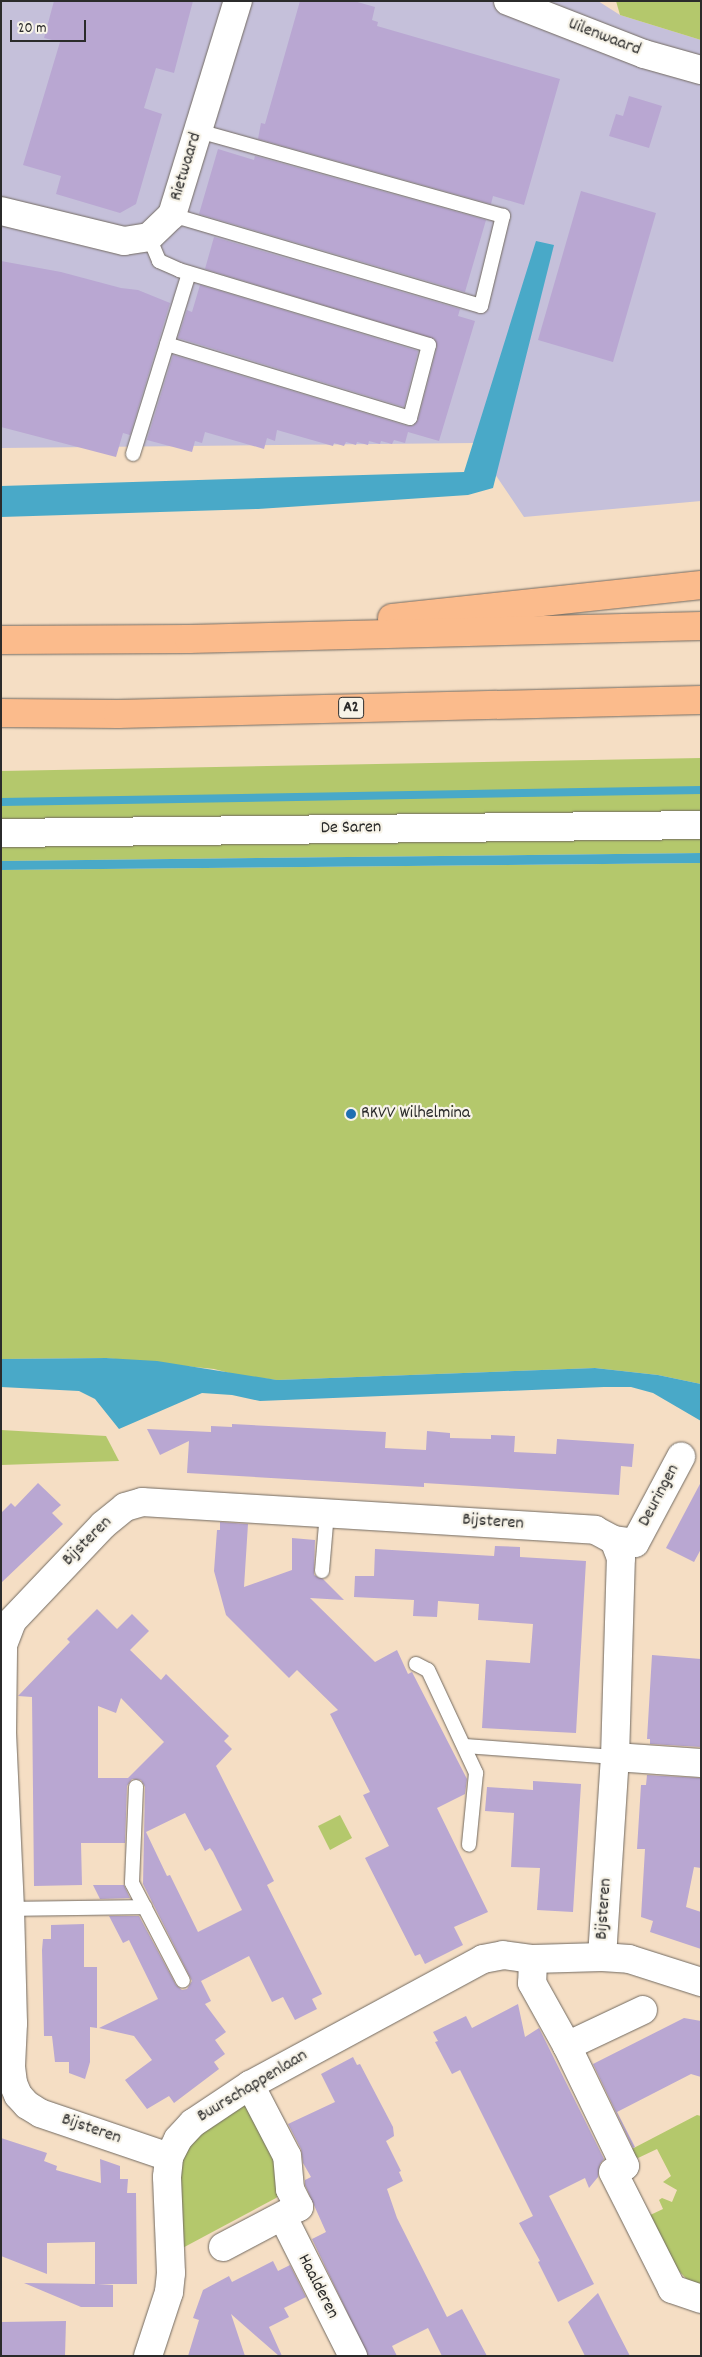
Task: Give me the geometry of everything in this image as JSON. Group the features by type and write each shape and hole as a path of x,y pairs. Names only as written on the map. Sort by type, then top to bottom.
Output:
{"highway":[{"path":"189,639 701,585"},
{"path":"1,640 189,639 701,626"},
{"name":"A2","path":"1,713 118,714 701,700"}],"street":[{"name":"Rietwaard","path":"149,237 172,215 238,1"},
{"name":"Uilenwaard","path":"508,1 544,8 644,54 701,70"},
{"path":"1,211 124,241 149,237"},
{"name":"De Saren","path":"1,833 701,826"},
{"name":"Deuringen","path":"614,1540 635,1543 681,1457"},
{"name":"Bijsteren","path":"169,2157 40,2113 10,2095 14,2083 11,2066 13,2023 10,1909 2,1733 4,1632 18,1614 103,1525 125,1507 142,1502 595,1530 614,1540 621,1558 615,1757 602,1956"},
{"path":"615,1757 701,1763"},
{"name":"Buurschappenlaan","path":"169,2157 178,2139 193,2123 250,2085 483,1959 503,1955 533,1959 602,1956 629,1959 701,1982"},
{"path":"533,1959 532,1983 567,2046 625,2166 613,2172 672,2288 701,2299"},
{"path":"567,2046 643,2010"},
{"path":"223,2247 299,2207 290,2189 287,2156 250,2085"},
{"path":"148,2356 170,2282 169,2157"},
{"name":"Haalderen","path":"283,2217 353,2356"}],"lane":[{"path":"172,215 481,306 503,216 198,131"},
{"path":"149,237 159,260 189,274 429,345 410,418 167,344"},
{"path":"133,454 189,274"},
{"path":"322,1571 327,1513"},
{"path":"416,1664 428,1670 476,1773 469,1845"},
{"path":"465,1746 615,1757"},
{"path":"136,1787 132,1883 146,1907 182,1981"},
{"path":"10,1909 146,1907"}],"shaded area":[{"path":"1,1 598,1 620,15 701,40 701,501 524,517 474,443 1,448"}],"green space":[{"path":"616,1 701,1 701,40 620,15"},
{"path":"701,758 701,815 1,823 1,771"},
{"path":"701,835 701,853 1,861 1,844"},
{"name":"RKVV Wilhelmina","path":"701,863 701,1384 658,1375 595,1368 277,1380 237,1375 214,1369 106,1358 1,1359 1,870"},
{"path":"1,1430 106,1436 119,1461 1,1465"},
{"path":"340,1815 352,1838 330,1850 318,1826"},
{"path":"252,2097 296,2179 276,2198 175,2252 178,2160 181,2148"},
{"path":"697,2115 701,2116 701,2284 698,2291 678,2270 646,2217 663,2209 659,2200 662,2198 672,2202 677,2190 663,2182 671,2176 657,2149 638,2158 628,2151"}],"water":[{"path":"536,241 554,245 493,488 468,495 258,509 1,517 1,486 464,472"},
{"path":"701,853 701,863 1,870 1,861"},
{"path":"106,1358 157,1361 277,1380 595,1368 658,1375 701,1384 701,1421 653,1393 631,1387 604,1387 260,1401 232,1395 202,1393 119,1429 95,1399 79,1391 1,1387 1,1359"}],"building":[{"path":"54,1 193,1 174,73 156,68 144,108 162,114 136,204 120,213 56,194 61,176 23,165 60,42 44,38"},
{"path":"300,1 354,1 375,7 372,20 378,22 377,26 560,79 524,205 493,196 491,204 258,139 261,123 265,124"},
{"path":"629,96 662,106 649,148 609,136 616,114 623,116"},
{"path":"218,149 254,160 255,156 486,220 465,292 199,214"},
{"path":"581,191 656,213 613,362 538,340"},
{"path":"214,237 460,309 458,316 475,321 439,441 408,432 405,443 394,440 392,444 381,441 380,444 369,441 368,445 357,442 356,445 346,442 344,446 334,443 333,446 277,430 275,441 267,438 264,449 205,432 202,443 195,441 192,452 147,440 173,355 407,426 413,426 418,420 437,347 435,339 205,269"},
{"path":"1,261 61,272 121,288 138,290 170,303 130,435 123,433 116,457 1,427"},
{"path":"200,285 418,351 404,407 178,338 187,310 192,312"},
{"path":"232,1424 386,1432 385,1448 405,1449 426,1450 427,1431 450,1433 450,1438 491,1439 491,1435 515,1436 514,1452 556,1454 557,1439 634,1444 632,1467 621,1466 619,1495 424,1483 424,1487 187,1473 189,1441 160,1455 147,1429 211,1432 211,1426 232,1427"},
{"path":"701,1482 701,1549 694,1562 666,1548"},
{"path":"38,1483 61,1505 52,1513 63,1524 1,1583 1,1513 11,1503 15,1507"},
{"path":"220,1522 248,1524 244,1587 292,1570 292,1538 315,1540 314,1575 323,1579 344,1600 310,1598 375,1662 397,1650 408,1674 412,1672 467,1779 465,1794 437,1808 488,1912 454,1927 463,1945 425,1964 420,1954 415,1956 365,1858 389,1846 363,1795 370,1792 330,1714 338,1710 297,1670 289,1678 226,1615 214,1571 217,1530 220,1530"},
{"path":"495,1546 520,1547 520,1557 586,1561 576,1733 482,1728 486,1660 530,1663 533,1624 478,1620 479,1604 438,1601 437,1617 413,1616 414,1600 354,1597 355,1576 374,1576 375,1549 494,1556"},
{"path":"97,1609 117,1629 132,1614 149,1631 130,1650 161,1680 166,1674 229,1736 224,1741 232,1749 216,1766 274,1881 267,1885 322,1994 312,1999 317,2009 295,2020 283,1997 272,2002 249,1956 201,1981 211,2001 205,2004 226,2032 215,2040 225,2054 214,2062 219,2069 174,2103 169,2096 147,2109 125,2080 152,2060 134,2036 99,2028 158,1999 129,1940 123,1943 109,1916 139,1916 176,1985 182,1990 187,1989 192,1981 143,1884 145,1787 141,1780 132,1779 127,1786 125,1843 81,1843 82,1885 34,1886 32,1697 18,1696 70,1642 67,1639","holes":["121,1698 164,1742 128,1778 98,1778 98,1706 116,1713","185,1813 205,1851 210,1848 213,1852 242,1910 198,1932 170,1875 167,1876 146,1832"]},
{"path":"652,1655 701,1659 701,1747 650,1744 650,1739 647,1739"},
{"path":"647,1775 701,1778 701,1868 694,1867 686,1907 701,1912 701,1949 650,1932 653,1921 641,1917 645,1849 637,1849 641,1785 646,1785"},
{"path":"533,1781 581,1784 573,1912 537,1910 540,1868 511,1867 514,1813 485,1811 487,1787 533,1790"},
{"path":"93,1885 124,1885 130,1898 100,1899"},
{"path":"84,1924 84,1967 97,1967 97,2028 90,2027 90,2062 85,2079 69,2073 69,2062 55,2062 52,2036 44,2036 42,1950 43,1939 51,1939 51,1925"},
{"path":"518,2004 525,2037 539,2028 604,2159 600,2164 598,2177 589,2188 585,2178 549,2196 594,2284 558,2302 538,2262 540,2261 519,2223 533,2216 460,2070 452,2074 435,2042 438,2041 433,2032 466,2016 472,2028"},
{"path":"684,2018 701,2021 701,2077 691,2074 617,2112 635,2147 633,2148 593,2064"},
{"path":"353,2057 357,2065 360,2064 393,2127 394,2136 386,2141 401,2171 399,2172 403,2181 387,2189 397,2218 447,2317 462,2309 487,2356 442,2356 428,2328 392,2346 397,2356 368,2356 312,2239 326,2232 305,2185 305,2180 311,2177 303,2163 301,2149 288,2124 335,2102 321,2074"},
{"path":"1,2138 47,2153 44,2161 57,2166 56,2170 101,2183 100,2159 120,2166 120,2179 128,2179 127,2193 136,2193 137,2284 98,2284 113,2285 113,2307 81,2307 24,2283 95,2284 95,2242 47,2243 47,2274 1,2256"},
{"path":"273,2261 278,2271 290,2265 306,2297 284,2308 289,2317 269,2327 282,2356 279,2356 231,2314 245,2356 188,2356 199,2320 193,2318 203,2290 229,2276 232,2282"},
{"path":"598,2293 630,2356 585,2356 568,2322"},
{"path":"66,2321 65,2356 1,2356 1,2322"}],"waterway":[{"path":"1,802 701,790"}],"place":[{"name":"RKVV Wilhelmina","path":"351,1114"}]}
